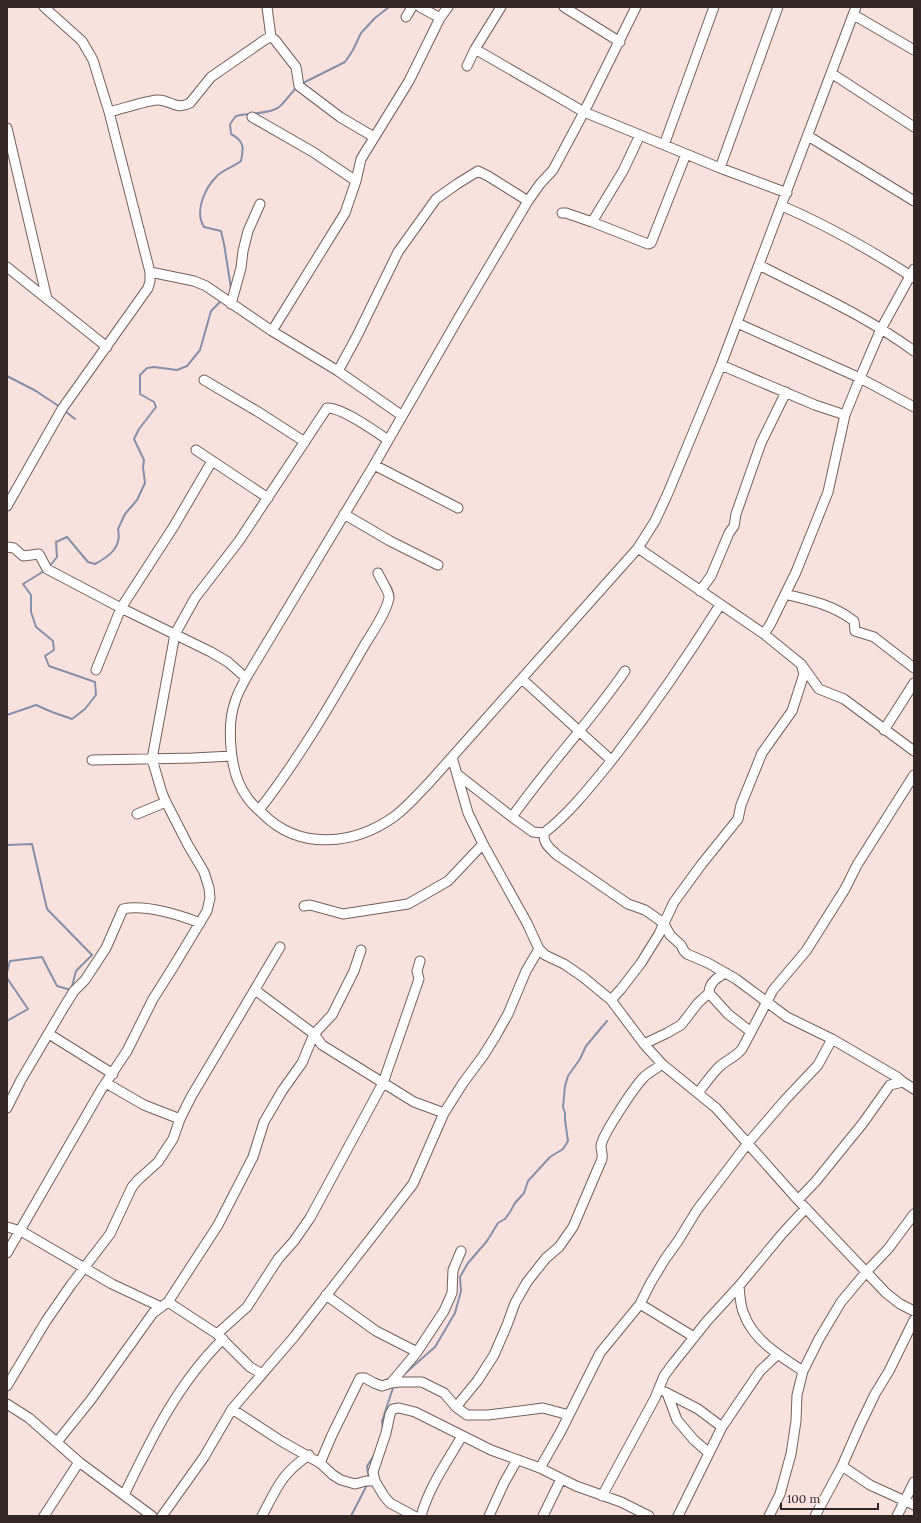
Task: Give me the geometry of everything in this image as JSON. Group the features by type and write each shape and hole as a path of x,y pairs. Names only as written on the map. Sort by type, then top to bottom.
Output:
{"street":[{"path":"7,506 62,409 148,288 150,272 109,112 93,60 82,41 44,7"},
{"path":"267,7 270,37"},
{"path":"406,17 412,7"},
{"path":"420,7 440,18"},
{"path":"272,331 345,213 356,181 361,159 409,81 440,18 448,7"},
{"path":"467,66 475,49 502,7"},
{"path":"564,7 620,42"},
{"path":"636,7 620,42 553,170 540,184 528,201 374,465 246,678 234,703 231,721 232,756 239,782 249,800 270,821 282,828 306,838 323,840 341,839 376,827 396,816 452,758 638,548 655,521 668,493 721,365 855,11 914,50"},
{"path":"664,145 714,7"},
{"path":"720,168 778,7"},
{"path":"109,112 158,100 185,106 190,103 211,77 270,37"},
{"path":"270,37 275,40 296,67 299,86 340,117 374,137"},
{"path":"475,49 584,112 720,168 787,193"},
{"path":"831,73 914,127"},
{"path":"252,117 314,152 356,181"},
{"path":"7,128 47,299"},
{"path":"592,222 623,171 640,135"},
{"path":"808,136 914,201"},
{"path":"562,213 592,222 648,244 651,243 686,154"},
{"path":"338,371 356,338 398,252 436,199 478,171 528,201"},
{"path":"229,303 241,268 248,231 260,204"},
{"path":"764,634 796,572 828,492 845,415 860,378 881,329 913,274 817,221 782,206"},
{"path":"759,265 854,312 914,351"},
{"path":"7,267 107,347"},
{"path":"150,272 194,281 214,292 272,331 338,371 402,415"},
{"path":"737,323 860,378 914,407"},
{"path":"721,365 815,405 845,415"},
{"path":"204,380 305,442"},
{"path":"700,591 711,576 729,533 734,526 736,514 761,443 786,392"},
{"path":"7,1253 106,1083 113,1074 137,1033 153,998 207,911 210,898 209,888 204,872 166,802 152,759 175,634 196,598 239,541 327,408 332,408 347,414 388,440"},
{"path":"196,450 268,498"},
{"path":"96,670 122,608 174,526 212,461"},
{"path":"374,465 458,508"},
{"path":"344,514 390,541 438,565"},
{"path":"7,547 14,548 23,556 39,554 47,569 217,655 228,662 246,678"},
{"path":"638,548 764,634 800,664 819,689 833,696 844,699 914,751"},
{"path":"259,810 289,769 353,665 383,612 389,599 389,594 378,573"},
{"path":"785,594 817,601 844,613 854,621 855,631 874,637 914,668"},
{"path":"456,774 533,832 544,833 562,819 584,795 637,727 720,605"},
{"path":"611,1000 641,963 664,924 674,902 701,865 738,819 741,805 762,753 792,711 804,674 800,664"},
{"path":"512,817 527,795 612,691 625,671"},
{"path":"522,678 611,760"},
{"path":"884,730 914,683"},
{"path":"92,760 232,756"},
{"path":"452,758 468,813 482,844 524,918 539,949 545,955 564,964 583,977 611,1000 644,1044 662,1064 716,1108 798,1200 886,1293 900,1304 914,1311"},
{"path":"698,1093 719,1067 728,1059 738,1054 773,990 806,951 845,889 857,865 914,775"},
{"path":"137,814 166,802"},
{"path":"544,833 544,839 547,846 557,855 628,904 645,910 664,924 670,935 688,954 726,973 756,993 780,1013 794,1022 832,1039 897,1077 914,1089"},
{"path":"304,906 310,905 343,914 408,904 448,881 482,844"},
{"path":"7,1108 74,991 85,980 106,948 123,909 131,907 176,914 200,923"},
{"path":"7,1386 46,1321 83,1268 110,1234 132,1187 158,1162 173,1139 180,1119 205,1073 280,947"},
{"path":"162,1516 204,1457 232,1409 294,1337 413,1184 444,1113 495,1037 508,1014 526,971 539,949"},
{"path":"57,1442 90,1401 153,1313 164,1304 218,1225 253,1157 264,1122 282,1091 302,1063 314,1034 332,1014 354,971 361,950"},
{"path":"124,1495 147,1448 182,1388 220,1337 247,1307 278,1259 294,1241 310,1218 383,1083 419,979 417,972 420,961"},
{"path":"644,1044 681,1025 698,1003 709,993 709,989 712,984 720,976 726,973"},
{"path":"255,990 314,1034 322,1045 414,1102 444,1113"},
{"path":"709,993 728,1014 751,1032"},
{"path":"49,1034 113,1074"},
{"path":"540,1468 600,1353 640,1304 658,1272 697,1210 748,1143 818,1065 832,1039"},
{"path":"456,1407 478,1380 494,1355 515,1303 526,1282 546,1258 559,1247 573,1227 602,1159 601,1147 603,1140 625,1102 634,1088 645,1076 662,1064"},
{"path":"798,1200 816,1181 863,1123 890,1085 903,1082"},
{"path":"106,1083 144,1105 180,1119"},
{"path":"602,1496 672,1364 782,1234 806,1208"},
{"path":"769,1516 780,1494 791,1454 796,1421 797,1395 803,1371 819,1339 842,1302 866,1271 888,1250 914,1214"},
{"path":"7,1227 21,1231 112,1284 164,1304 220,1337 250,1367 262,1374"},
{"path":"391,1383 417,1352 444,1310 453,1285 453,1270 461,1252"},
{"path":"739,1286 743,1313 750,1326 761,1339 778,1354 803,1371"},
{"path":"326,1295 376,1331 417,1352"},
{"path":"640,1304 694,1338"},
{"path":"815,1516 842,1466 875,1394 889,1371 914,1320"},
{"path":"678,1516 722,1427 760,1371 778,1354"},
{"path":"320,1462 360,1378 364,1378 382,1386 391,1383 422,1382 444,1393 456,1407 467,1415 488,1415 543,1408 569,1415"},
{"path":"659,1386 667,1393 698,1410 722,1427"},
{"path":"667,1393 677,1420 694,1440 709,1453"},
{"path":"7,1404 29,1418 80,1462 152,1516"},
{"path":"414,1516 390,1503 375,1481 373,1472 390,1414 394,1409 399,1408 415,1412 491,1450 540,1468 561,1479 621,1502 649,1516"},
{"path":"232,1409 281,1441 320,1462 333,1475 349,1483 355,1484 366,1481 375,1481"},
{"path":"421,1516 425,1504 442,1470 462,1436"},
{"path":"262,1516 281,1481 290,1470 309,1455"},
{"path":"489,1516 504,1483 517,1460"},
{"path":"44,1516 80,1462"},
{"path":"842,1466 870,1485 914,1505"},
{"path":"543,1516 561,1479"},
{"path":"897,1516 914,1482"}],"waterway":[{"path":"301,84 345,62 353,50 361,33 375,18 389,7"},
{"path":"231,288 221,231 204,227 200,214 202,200 208,187 217,176 241,161 243,152 241,142 231,134 230,124 236,116 275,109 279,107 296,88"},
{"path":"49,567 57,557 56,542 67,537 88,562 95,564 114,550 118,541 118,529 125,514 137,500 145,483 143,467 144,460 134,439 139,429 156,407 154,402 140,394 140,375 147,368 154,367 177,370 187,366 200,350 211,311 222,300"},
{"path":"7,376 36,391 60,407"},
{"path":"65,411 75,419"},
{"path":"7,715 36,705 72,719 85,709 96,695 95,682 49,666 45,656 54,650 53,641 36,627 31,612 31,595 23,584 44,571"},
{"path":"7,845 32,844 47,909 92,955 76,971 71,990 57,986 42,957 10,961 7,972"},
{"path":"7,978 28,1009 7,1021"},
{"path":"402,1376 435,1347 455,1313 461,1291 460,1277 468,1263 487,1241 498,1223 505,1219 515,1203 524,1193 528,1181 550,1157 563,1149 568,1141 563,1107 565,1086 568,1076 580,1059 586,1046 607,1021"},
{"path":"383,1429 382,1421 394,1385"},
{"path":"369,1479 367,1466 376,1452"},
{"path":"351,1516 368,1483"}]}
